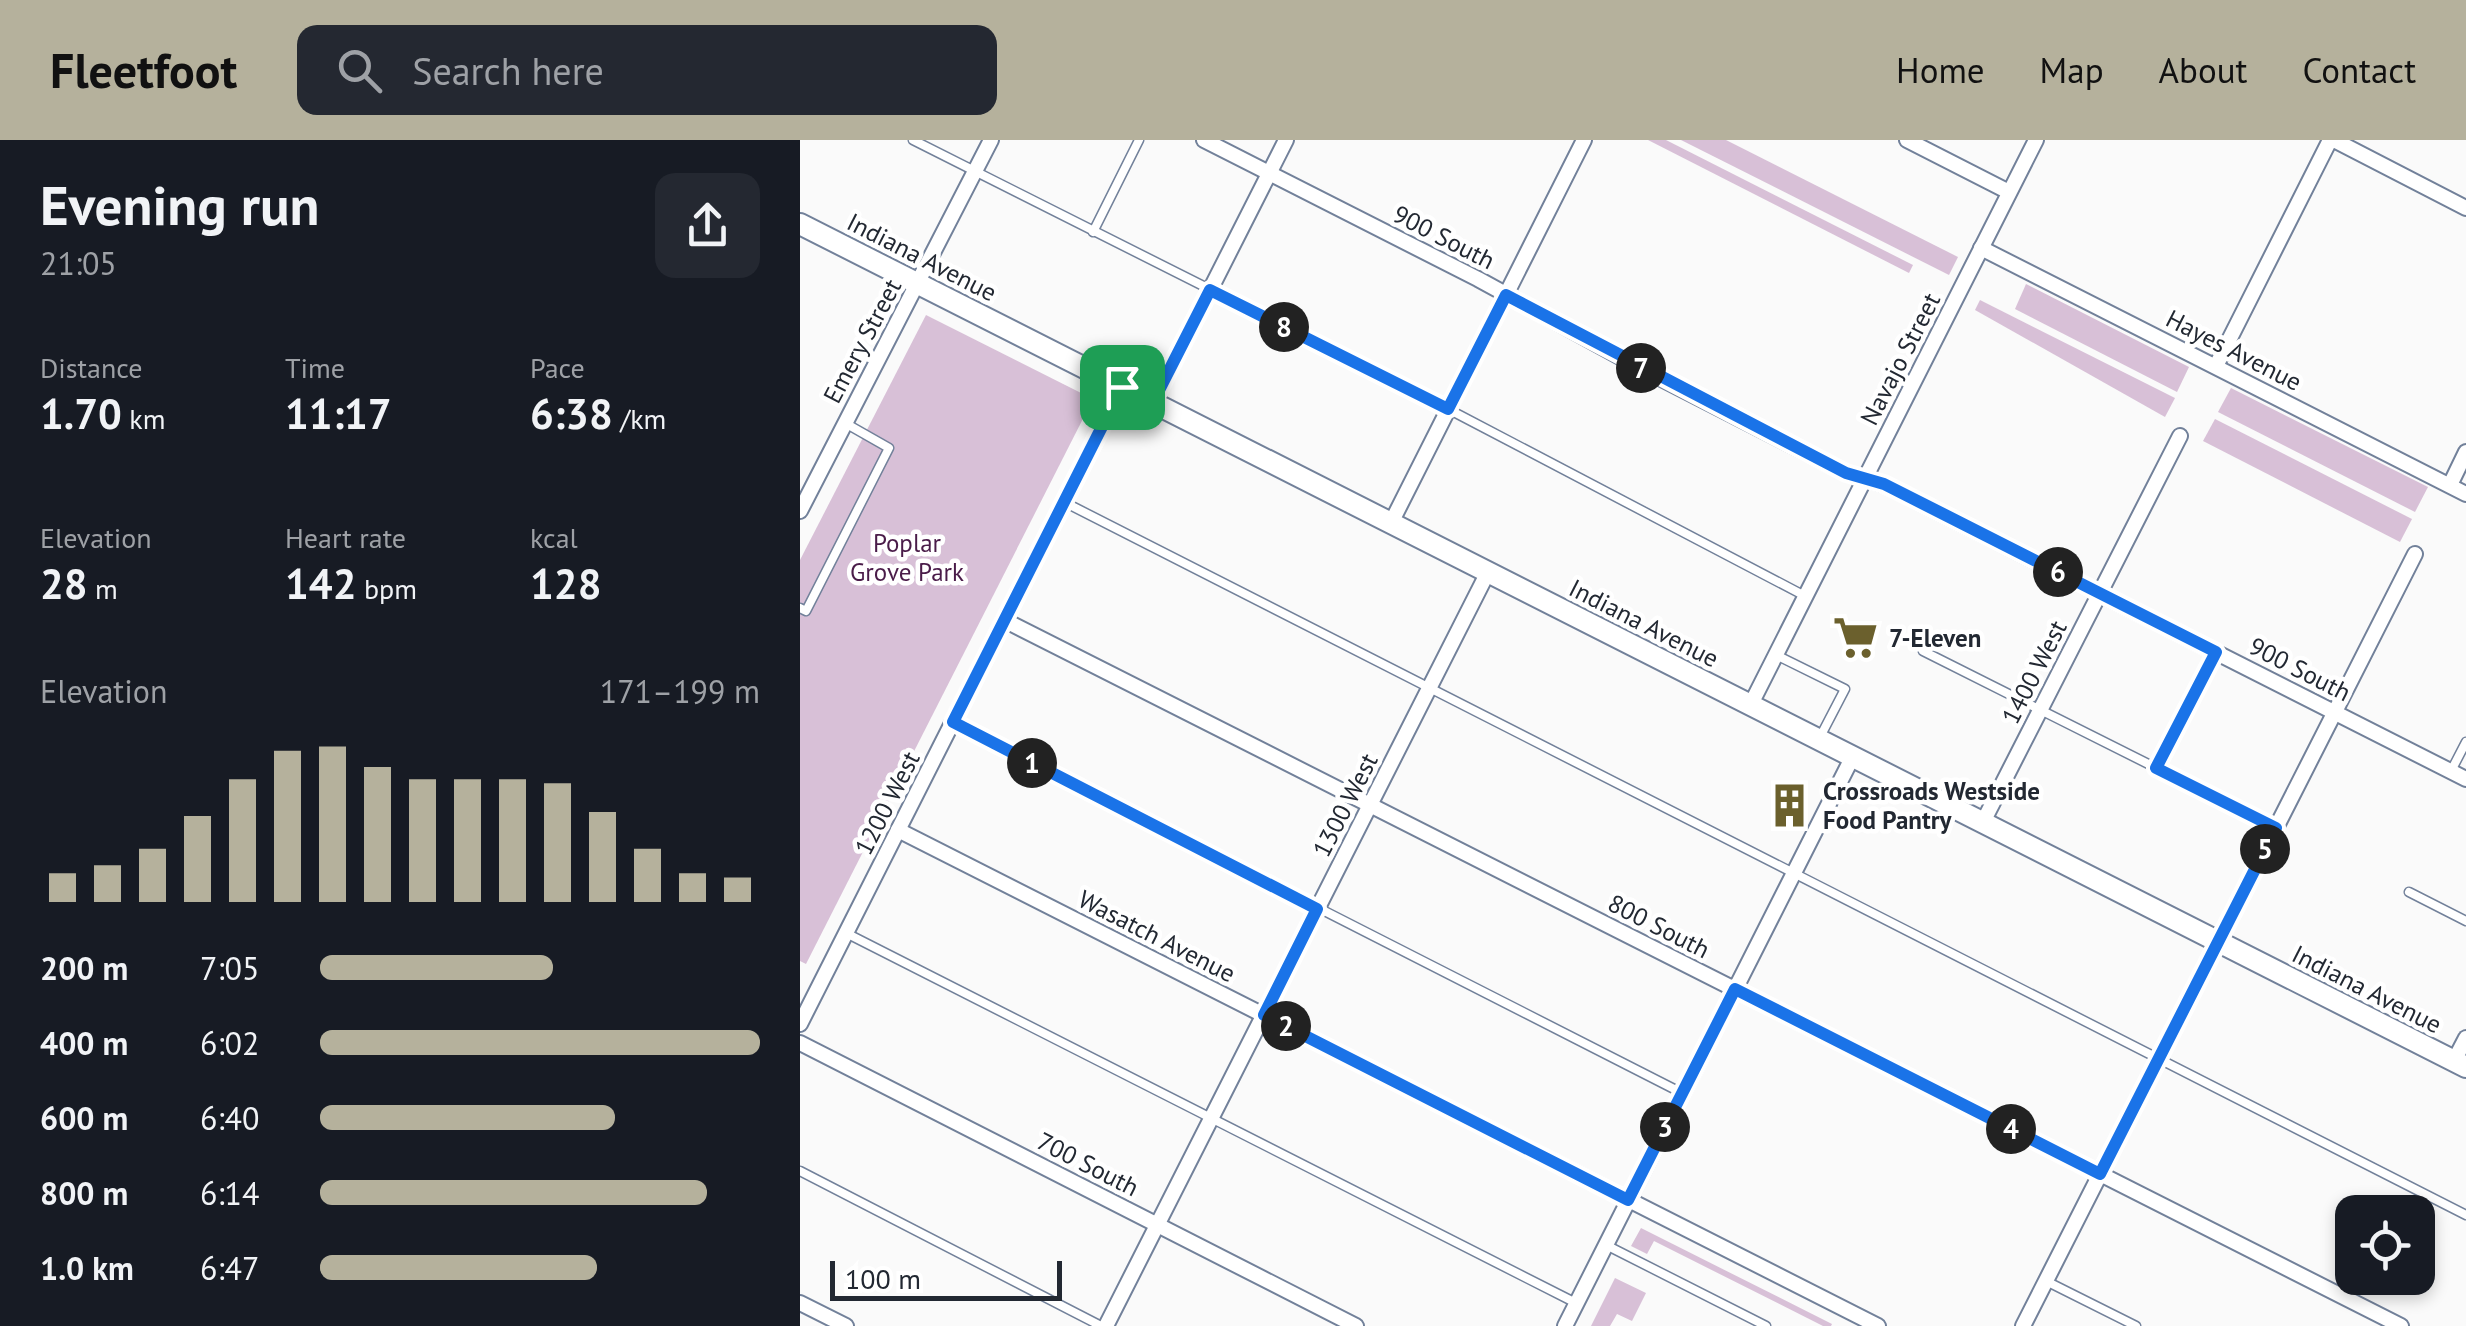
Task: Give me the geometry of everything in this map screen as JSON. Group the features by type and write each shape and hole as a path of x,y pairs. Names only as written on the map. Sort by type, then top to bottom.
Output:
{"street":[{"name":"Emery Street","path":"800,509 992,140"},
{"name":"900 South","path":"1204,140 1846,473 1884,484 2466,779"},
{"path":"1153,402 1286,140"},
{"path":"1390,523 1584,140"},
{"path":"1907,140 2010,192"},
{"name":"Navajo Street","path":"1750,704 2036,140"},
{"path":"2216,366 2332,140 2466,208"},
{"name":"Indiana Avenue","path":"800,224 2460,1064"},
{"name":"Hayes Avenue","path":"1981,248 2466,494"},
{"name":"1200 West","path":"800,1024 1122,387"},
{"name":"1400 West","path":"1983,822 2180,436"},
{"path":"2450,485 2466,452"},
{"path":"2023,1326 2414,554"},
{"name":"1300 West","path":"1104,1326 1488,572"},
{"name":"800 South","path":"1004,620 2401,1326"},
{"path":"1564,1326 1852,756"},
{"name":"Wasatch Avenue","path":"898,830 1628,1200 1847,1319 1878,1326"},
{"path":"2460,1064 2466,1038"},
{"name":"700 South","path":"800,1043 1356,1326"},
{"path":"800,1303 846,1326"}],"lane":[{"path":"913,140 1448,409 1805,596"},
{"path":"1093,232 1139,140"},
{"path":"800,608 806,612 889,448 844,423"},
{"path":"1064,502 2466,1215"},
{"path":"1923,651 2276,828"},
{"path":"2156,768 2216,652"},
{"path":"1776,655 1845,689 1820,739"},
{"path":"953,722 1682,1094"},
{"path":"2451,771 2466,742"},
{"path":"2409,892 2466,921"},
{"path":"846,932 1576,1302"},
{"path":"800,1172 1104,1326"},
{"path":"1606,1245 1766,1326"},
{"path":"2046,1281 2136,1326"}],"green space":[{"path":"1648,140 1666,140 1913,265 1909,273"},
{"path":"1681,140 1726,140 1958,257 1949,275"},
{"path":"2026,284 2189,367 2177,392 2015,309"},
{"path":"1980,300 2175,398 2165,417 1975,310"},
{"name":"Poplar Grove Park","path":"926,315 1093,399 806,964 800,961 800,560"},
{"path":"2231,388 2428,487 2415,512 2218,412"},
{"path":"2215,419 2412,519 2400,542 2203,441"},
{"path":"1641,1228 1831,1326 1823,1326 1654,1241 1647,1254 1631,1246"},
{"path":"1615,1278 1646,1293 1632,1321 1617,1314 1610,1326 1591,1326"}],"place":[{"name":"7-Eleven","path":"1856,638"},
{"name":"Crossroads Westside Food Pantry","path":"1790,805"}],"route":[{"path":"1210,290 1448,409 1506,295 1846,473 1884,484 2216,652 2156,768 2276,828 2100,1174 1735,989 1628,1200 1264,1015 1317,909 953,722 1122,387 1153,402 1210,290"}]}
